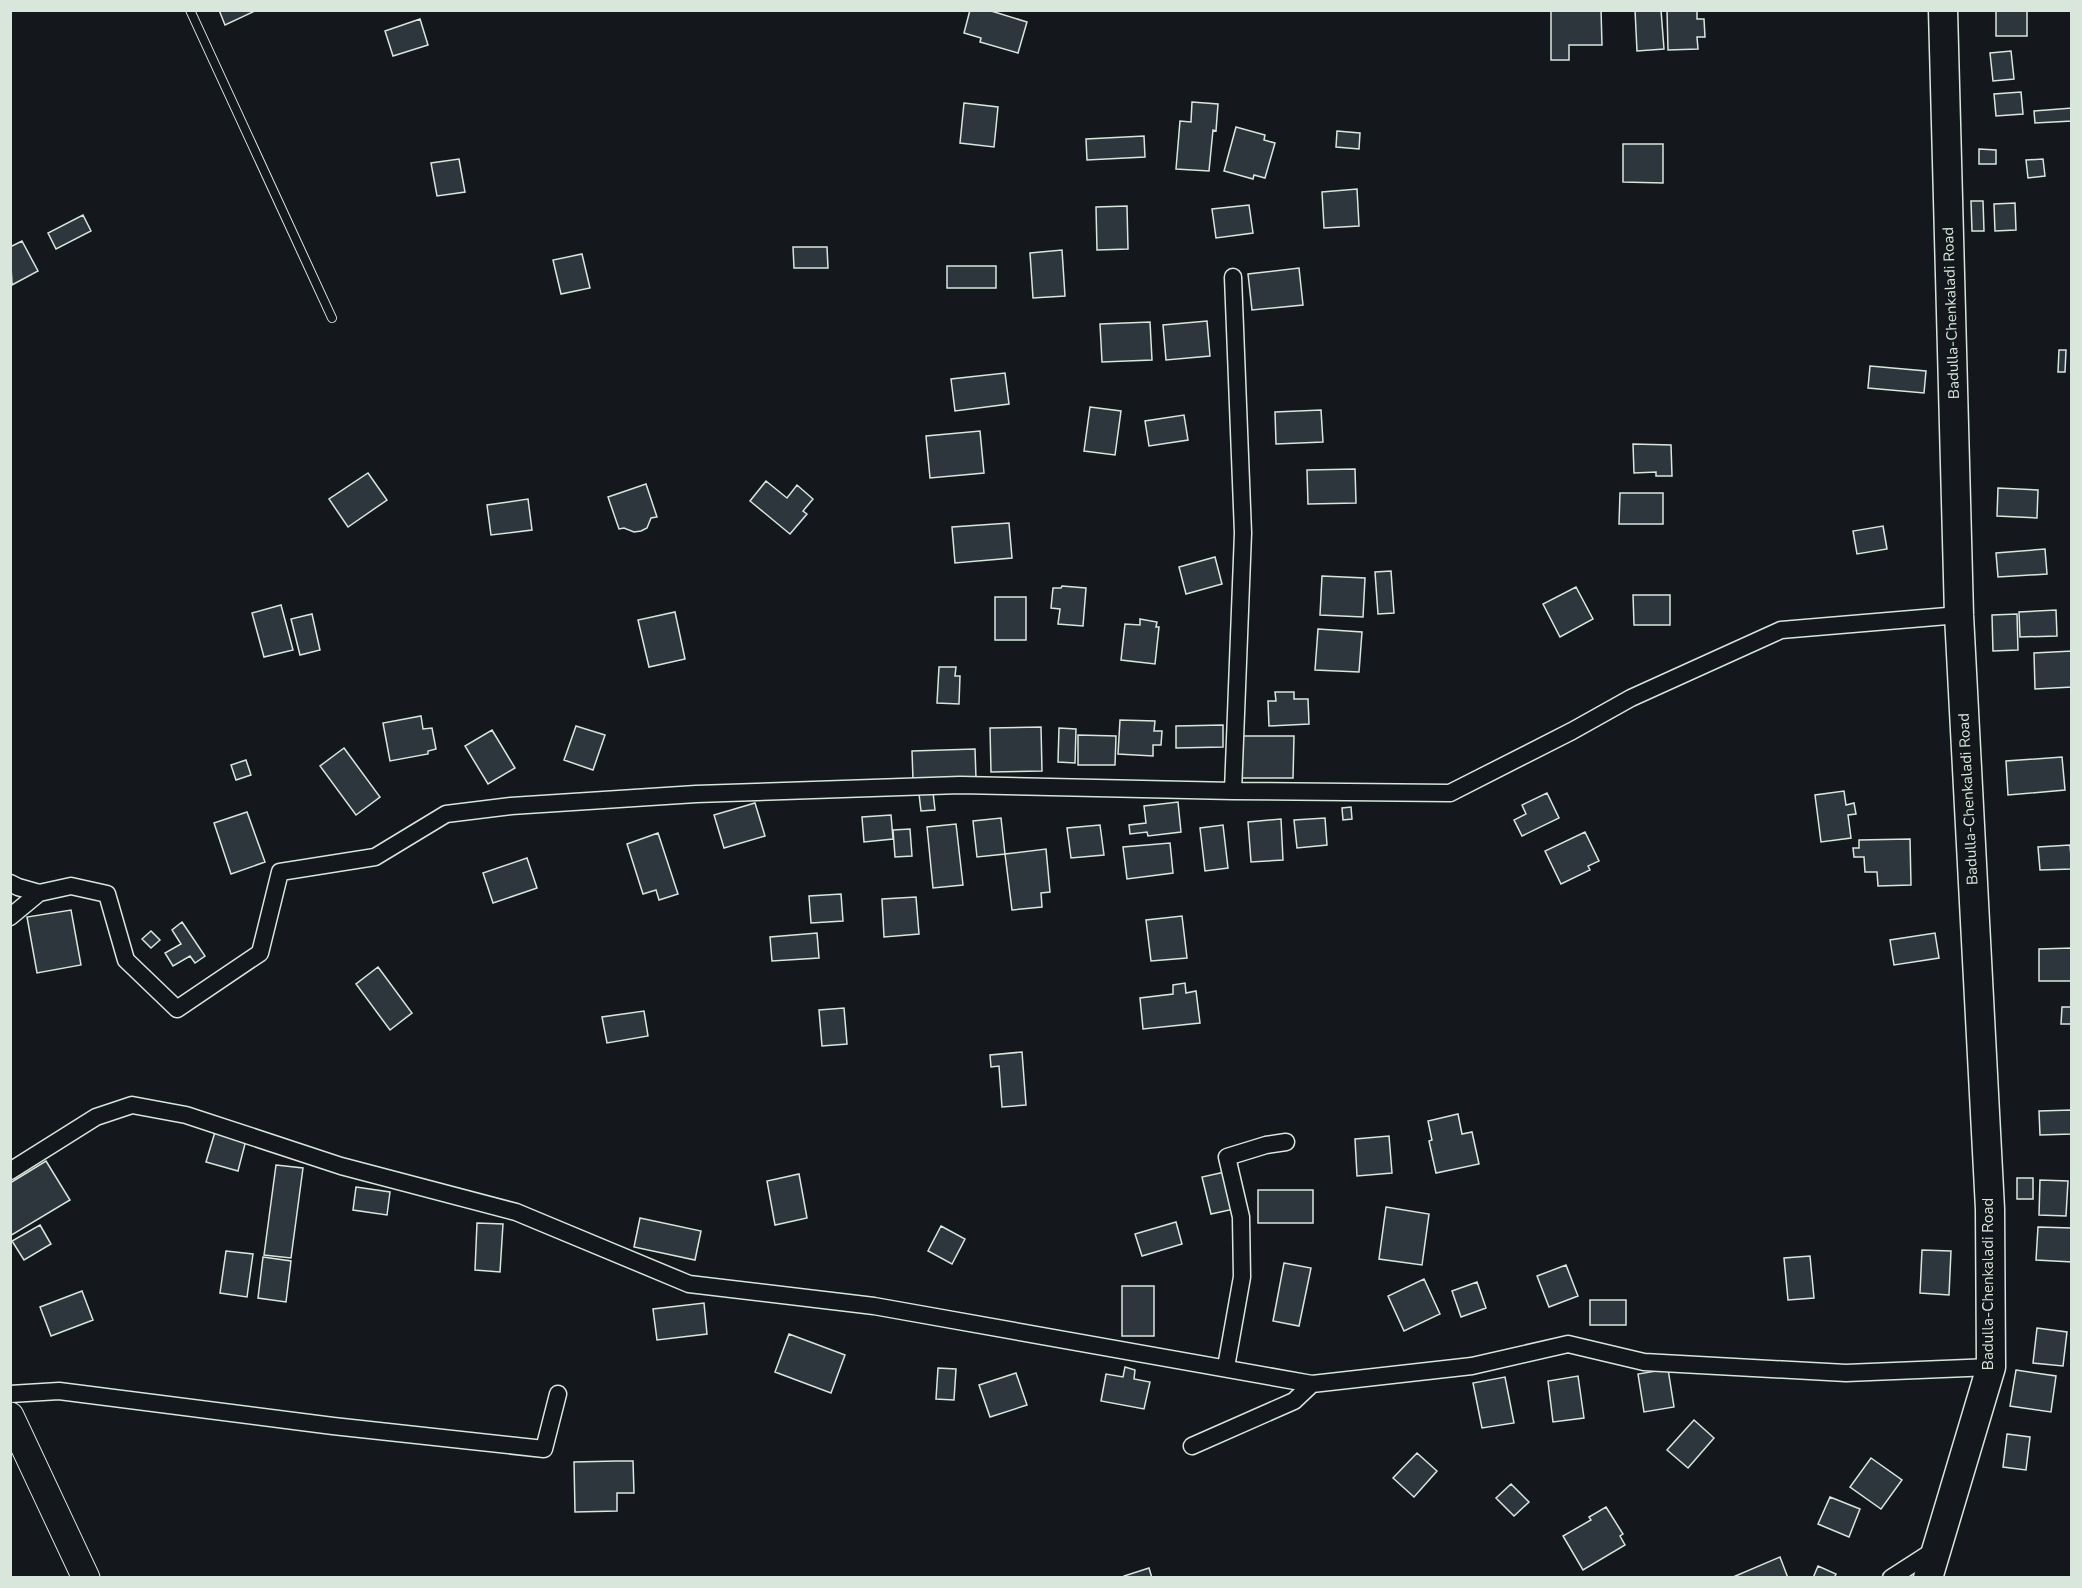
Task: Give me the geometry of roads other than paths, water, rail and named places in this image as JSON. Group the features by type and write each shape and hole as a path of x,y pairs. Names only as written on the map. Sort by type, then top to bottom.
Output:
{"highway":[{"name":"Badulla-Chenkaladi Road","path":"1928,1578 1991,1367 1990,1209 1959,615 1943,10"}],"main road":[{"path":"10,1416 86,1578"}],"street":[{"path":"1233,277 1243,533 1233,791"},
{"path":"10,917 39,893 71,886 107,894 126,960 177,1009 260,953 280,872 375,857 446,814 511,806 696,794 949,785 1450,793 1572,731 1631,698 1781,630 1959,615"},
{"path":"10,883 39,893"},
{"path":"10,1171 96,1117 132,1105 186,1115 341,1166 516,1212 689,1284 874,1306 1312,1384 1472,1366 1568,1344 1644,1362 1834,1372 1991,1367"},
{"path":"1226,1367 1242,1277 1241,1217 1227,1157 1266,1145 1286,1142"},
{"path":"1192,1446 1294,1401 1312,1384"},
{"path":"10,1394 59,1391 333,1426 544,1449 558,1394"},
{"path":"1891,1578 1938,1547"}],"lane":[{"path":"190,10 332,318"}]}
